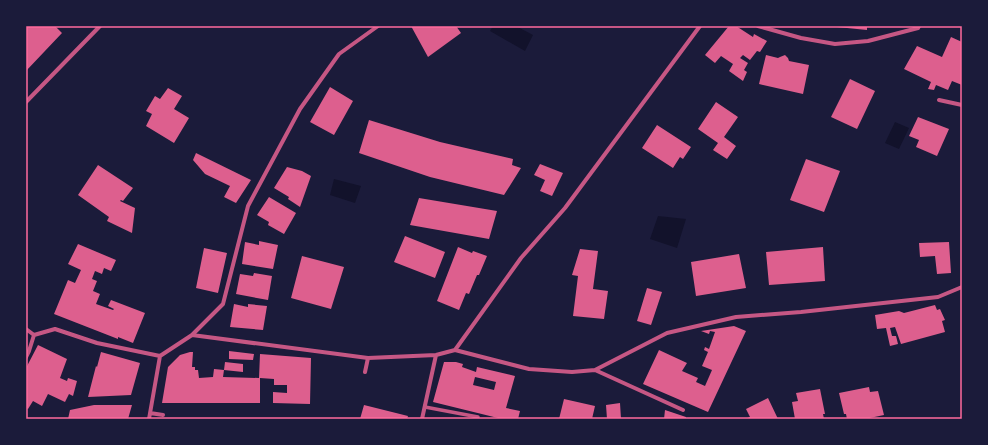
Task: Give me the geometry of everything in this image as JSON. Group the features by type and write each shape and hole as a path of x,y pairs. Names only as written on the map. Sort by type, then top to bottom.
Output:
{"street":[{"path":"26,102 100,26"},
{"path":"34,335 55,329 97,343 160,356 192,336 224,304 248,206 300,108 339,54 378,26"},
{"path":"455,350 521,258 565,208 700,26"},
{"path":"758,26 800,38 835,44 868,41 918,28 919,26"},
{"path":"939,100 962,106"},
{"path":"192,336 368,358 436,354 455,350 529,370 572,372 595,370 667,333 736,317 801,312 938,297 962,287"},
{"path":"26,329 34,335"},
{"path":"26,357 34,335"},
{"path":"422,419 436,354"},
{"path":"149,419 160,356"},
{"path":"365,372 368,358"},
{"path":"595,370 683,410"},
{"path":"425,407 478,417"},
{"path":"150,413 163,415"}],"shaded area":[{"path":"493,26 516,26 533,35 525,51 490,31"},
{"path":"895,122 909,128 899,149 885,143"},
{"path":"334,179 361,186 355,203 330,195"},
{"path":"658,216 686,219 677,248 650,239"}],"building":[{"path":"26,26 55,26 62,33 26,71"},
{"path":"411,26 456,26 461,33 428,57"},
{"path":"729,26 736,26 753,37 754,34 767,41 760,52 757,51 750,60 743,55 740,58 748,63 744,70 747,72 743,81 729,71 733,64 721,56 715,63 705,55"},
{"path":"867,26 867,30 837,27"},
{"path":"951,37 962,42 962,85 952,81 948,90 936,85 934,90 928,89 931,82 904,69 917,46 942,57"},
{"path":"766,55 778,58 785,55 789,61 809,65 803,94 759,84"},
{"path":"850,79 875,91 857,129 831,117"},
{"path":"330,87 353,101 334,135 310,122"},
{"path":"168,88 182,96 174,109 189,118 174,143 146,126 152,114 146,111 155,96 160,99"},
{"path":"716,102 738,117 724,137 736,146 727,159 713,150 718,143 698,129"},
{"path":"918,117 949,129 937,156 916,147 919,140 909,136"},
{"path":"369,120 440,142 513,159 512,165 521,168 504,195 430,177 359,153"},
{"path":"657,125 691,147 683,159 680,157 673,168 642,148"},
{"path":"196,153 251,180 236,203 224,197 230,186 205,174 193,160"},
{"path":"806,159 840,171 824,212 790,200"},
{"path":"540,164 563,173 552,196 540,191 545,180 534,175"},
{"path":"98,165 133,188 123,201 120,201 135,208 132,233 107,221 109,217 78,195"},
{"path":"287,167 302,171 311,176 300,207 288,199 289,197 274,188"},
{"path":"269,197 296,213 284,234 268,225 269,222 257,215"},
{"path":"419,198 497,211 489,239 410,225"},
{"path":"405,236 445,252 435,278 394,262"},
{"path":"259,241 278,245 273,269 242,264 245,242 259,245"},
{"path":"949,242 951,273 937,274 935,256 920,257 919,243"},
{"path":"78,244 116,260 111,271 104,268 102,274 95,271 92,279 97,281 93,291 100,294 96,304 113,310 114,309 108,306 111,300 145,313 133,343 118,337 118,339 54,314 68,280 75,283 81,270 68,264"},
{"path":"458,247 472,253 473,251 487,256 479,275 477,275 469,294 466,293 459,310 437,301"},
{"path":"823,247 825,281 769,285 766,252"},
{"path":"204,248 227,253 218,293 196,288"},
{"path":"580,249 598,251 593,289 608,291 604,319 573,316 578,276 572,275"},
{"path":"739,254 746,288 696,296 691,262"},
{"path":"302,256 344,267 331,309 291,298"},
{"path":"254,273 272,276 268,300 236,294 240,274 253,276"},
{"path":"647,288 662,292 651,325 637,321"},
{"path":"234,304 248,307 248,304 267,306 263,330 230,327"},
{"path":"935,305 937,310 940,309 945,320 942,321 945,332 901,344 895,327 890,328 892,336 896,336 898,344 890,346 886,328 877,329 875,315 899,311 904,313"},
{"path":"734,326 746,331 708,412 643,384 659,350 687,363 682,371 698,378 696,382 705,386 712,370 702,366 708,352 704,350 705,347 709,349 715,332 710,331 709,334 701,331"},
{"path":"38,345 67,359 60,378 67,381 68,378 77,381 73,396 69,394 65,402 48,394 42,406 33,401 28,409 26,408 26,368"},
{"path":"229,351 254,354 253,360 229,359"},
{"path":"101,352 140,363 131,395 88,397"},
{"path":"193,352 192,367 195,367 195,370 198,370 199,378 213,377 214,369 224,370 223,377 259,378 260,354 311,358 310,404 273,403 273,392 287,393 287,385 274,385 274,379 260,378 260,403 162,403 168,367 180,355"},
{"path":"225,362 243,364 243,372 224,370"},
{"path":"444,362 456,362 463,364 462,367 476,372 477,367 515,376 506,408 520,411 518,419 502,419 433,402","holes":["475,377 496,382 494,390 473,385"]},
{"path":"869,387 870,392 878,391 884,415 865,419 847,419 846,414 844,414 839,393"},
{"path":"820,389 825,414 823,414 824,419 795,419 792,402 798,401 796,393"},
{"path":"768,398 778,419 745,419 750,417 746,409"},
{"path":"564,399 595,406 592,419 559,419"},
{"path":"620,403 621,419 607,419 606,405"},
{"path":"94,405 132,405 128,419 68,419 70,410"},
{"path":"364,405 408,416 407,419 360,419"},
{"path":"665,410 686,417 686,419 664,419"}]}
